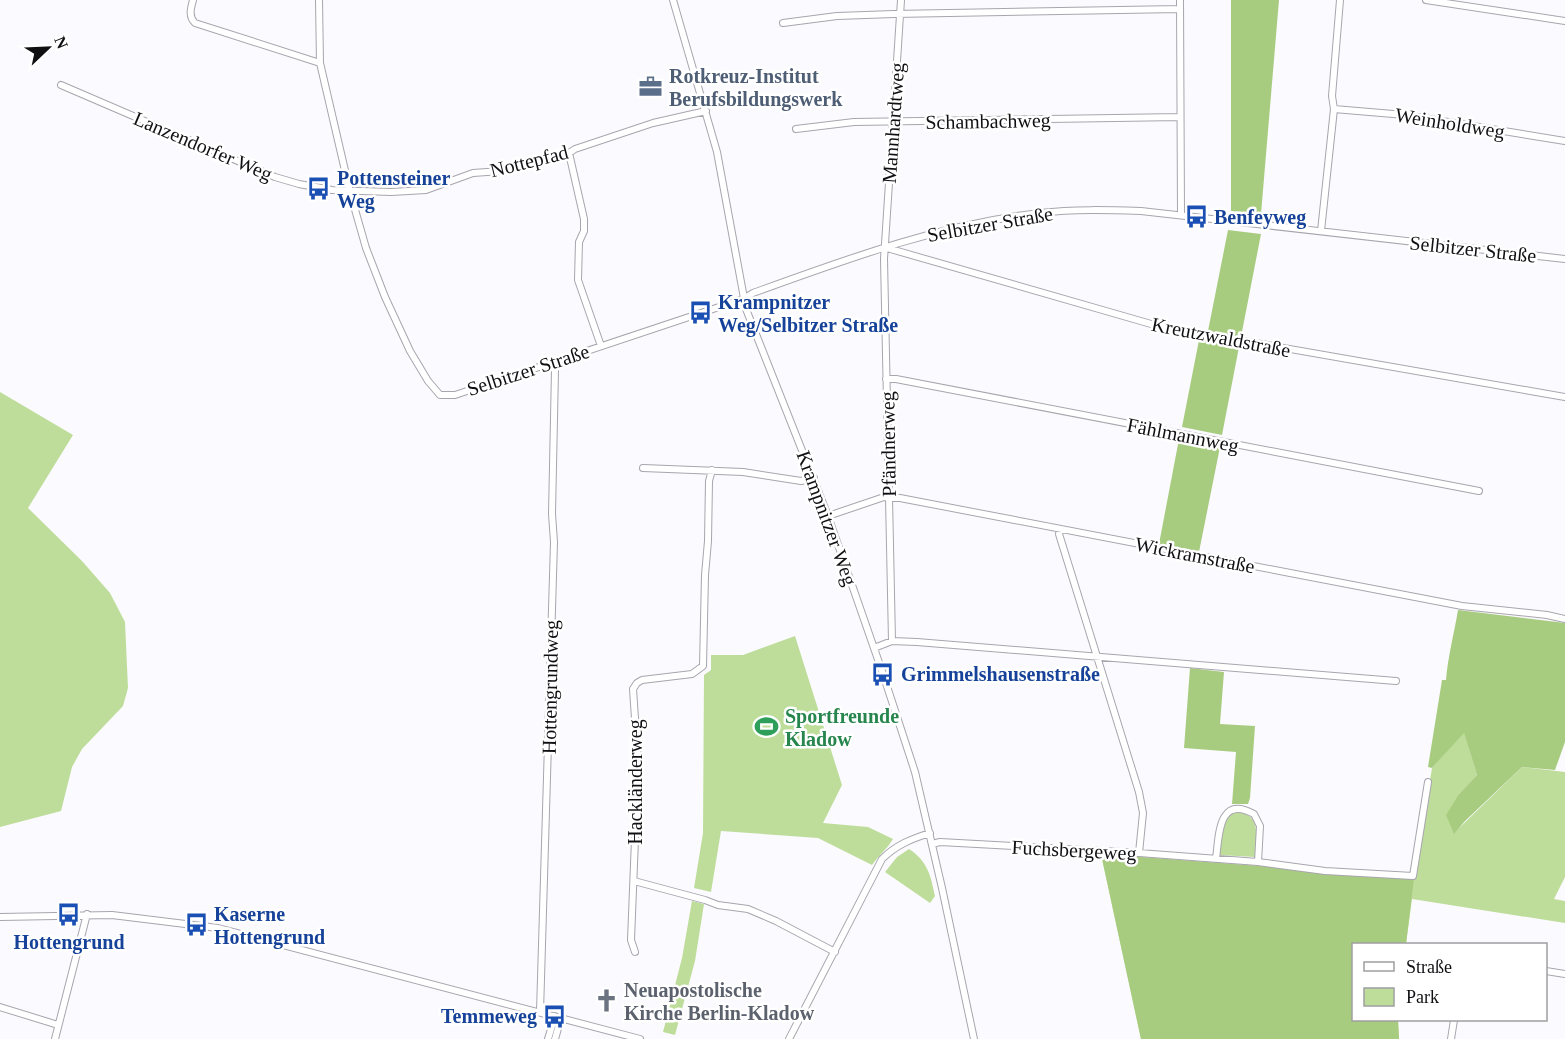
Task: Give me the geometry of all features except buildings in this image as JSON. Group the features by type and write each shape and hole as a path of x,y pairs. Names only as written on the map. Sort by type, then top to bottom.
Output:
{"street":[{"path":"193,0 190,14 191,20 195,23 320,63"},
{"path":"319,0 320,63 350,192"},
{"name":"Krampnitzer Weg","path":"673,0 706,111 723,181 743,299 828,516 910,755 930,833 974,1039"},
{"name":"Mannhardtweg","path":"885,247 902,0"},
{"path":"1180,0 1180,215"},
{"path":"1321,231 1334,109 1332,96 1340,0"},
{"path":"1426,0 1565,21"},
{"path":"783,23 837,16 1179,9"},
{"name":"Lanzendorfer Weg","path":"61,85 275,177 319,189 350,192"},
{"name":"Weinholdweg","path":"1334,109 1430,119 1565,141"},
{"name":"Nottepfad","path":"350,192 426,190 473,173 501,171 569,153 653,123 706,111"},
{"name":"Schambachweg","path":"796,129 854,123 1180,117"},
{"path":"569,153 584,219 584,231 579,242 578,280 601,346"},
{"name":"Selbitzer Straße","path":"350,192 366,248 385,297 410,351 428,381 440,395 455,395 743,299 753,293 885,247 949,228 1042,213 1125,211 1180,215 1565,259"},
{"name":"Pfändnerweg","path":"885,247 892,641"},
{"name":"Kreutzwaldstraße","path":"885,247 1158,326 1565,397"},
{"name":"Hottengrundweg","path":"540,1012 554,542 552,514 555,370 552,362"},
{"name":"Fählmannweg","path":"886,379 903,380 1479,491"},
{"path":"643,468 743,472 801,481 814,478"},
{"name":"Hackländerweg","path":"635,952 631,940 638,762 634,685 642,680 692,674 703,666 704,585 709,481 712,470"},
{"name":"Wickramstraße","path":"828,516 890,497 1462,606 1565,619"},
{"path":"1060,529 1059,534 1139,792 1143,813 1139,853"},
{"path":"874,648 892,641 1396,681"},
{"name":"Fuchsbergeweg","path":"932,844 940,842 1139,853 1258,862 1292,868 1413,876 1428,782"},
{"path":"1216,859 1223,818 1233,810 1240,809 1254,814 1258,820 1260,826 1258,862"},
{"path":"789,1039 882,859 895,847 930,833"},
{"path":"634,881 718,905 748,909 835,952"},
{"path":"55,1039 87,914"},
{"path":"0,917 87,914 166,921 236,932 640,1039"},
{"path":"1547,971 1565,974"},
{"path":"0,1007 58,1025"},
{"path":"548,1039 558,1017"},
{"path":"555,1039 558,1017"},
{"path":"1451,1039 1454,1021"}],"green space":[{"path":"1231,0 1279,0 1261,214 1231,211"},
{"path":"1228,230 1261,234 1241,337 1208,331"},
{"path":"1199,340 1239,347 1222,435 1182,427"},
{"path":"0,392 73,435 28,508 82,561 110,593 125,622 128,688 123,706 82,749 72,767 61,811 0,827"},
{"path":"1179,439 1220,447 1199,552 1159,544"},
{"path":"1458,610 1565,623 1565,742 1555,770 1522,767 1454,834 1446,815 1459,794 1477,775 1464,733 1432,768 1428,767 1442,680 1446,680"},
{"name":"Sportfreunde Kladow","path":"795,636 842,785 823,823 868,827 893,839 872,865 818,838 721,831 711,892 694,888 703,833 704,675 711,670 711,655 743,655"},
{"path":"1190,668 1224,672 1220,724 1255,726 1248,804 1232,804 1236,752 1184,748"},
{"path":"1464,732 1477,775 1459,794 1454,833 1522,767 1565,772 1565,877 1554,899 1565,901 1565,923 1412,899 1406,943 1352,943 1352,1021 1398,1021 1399,1039 1141,1039 1101,854 1414,878 1432,768"},
{"path":"1232,812 1242,813 1253,820 1256,826 1255,857 1219,855 1222,826"},
{"path":"909,849 925,864 930,876 935,896 930,903 885,872 897,857"},
{"path":"1101,854 1414,878 1406,943 1352,943 1352,1021 1398,1021 1399,1039 1141,1039"},
{"path":"692,901 704,904 695,961 675,1035 663,1032 682,958"}],"place":[{"name":"Rotkreuz-Institut Berufsbildungswerk","path":"651,87"},
{"name":"Pottensteiner Weg","path":"319,189"},
{"name":"Benfeyweg","path":"1196,217"},
{"name":"Krampnitzer Weg/Selbitzer Straße","path":"700,313"},
{"name":"Grimmelshausenstraße","path":"883,674"},
{"name":"Sportfreunde Kladow","path":"767,727"},
{"name":"Hottengrund","path":"69,915"},
{"name":"Kaserne Hottengrund","path":"196,925"},
{"name":"Neuapostolische Kirche Berlin-Kladow","path":"606,1001"},
{"name":"Temmeweg","path":"555,1016"}]}
